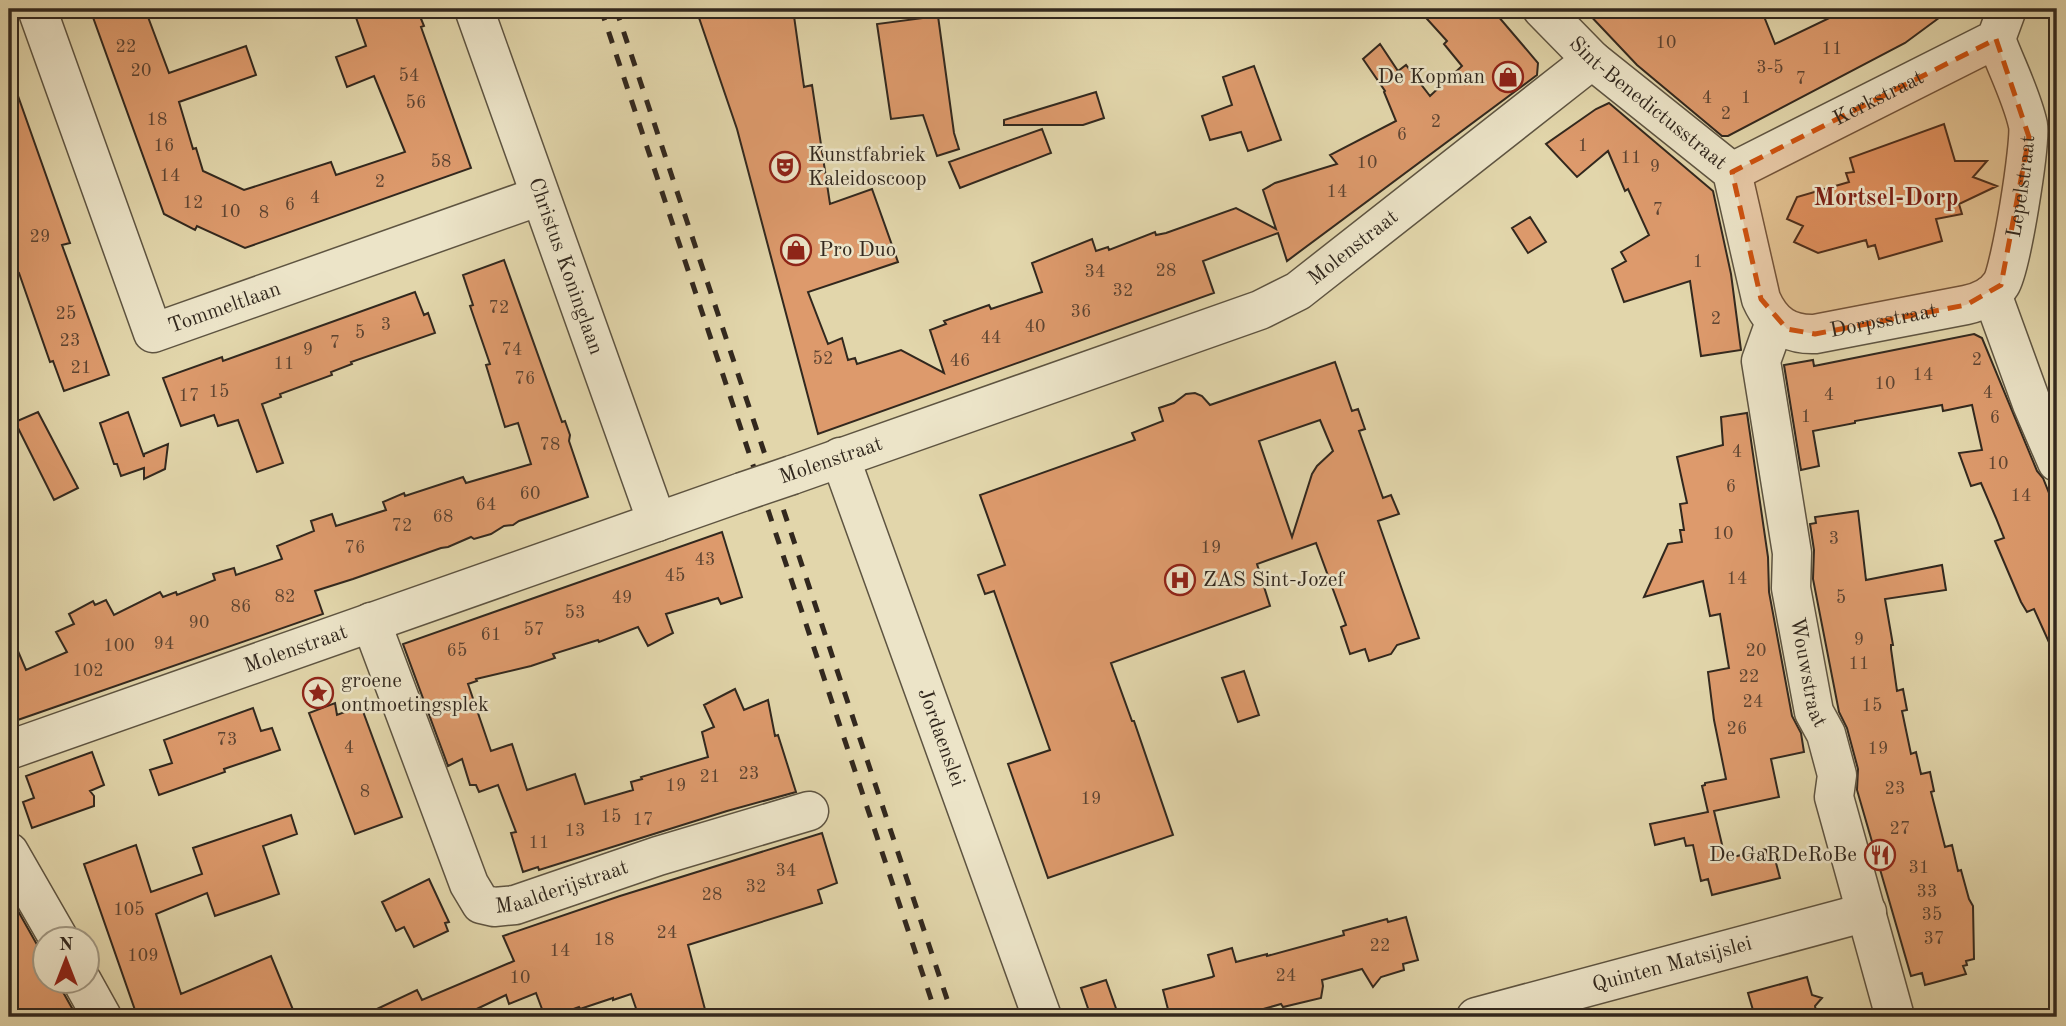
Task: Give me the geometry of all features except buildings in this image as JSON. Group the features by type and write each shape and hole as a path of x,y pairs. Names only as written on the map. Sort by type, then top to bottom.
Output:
{"street":[{"name":"Tommeltlaan","path":"37,9 153,333 540,196"},
{"name":"Christus Koninglaan","path":"474,9 657,522"},
{"name":"Sint-Benedictusstraat","path":"1542,9 1592,60 1732,172 1761,299 1775,322"},
{"name":"Kerkstraat","path":"1732,172 2001,24"},
{"name":"Lepelstraat","path":"1992,294 2001,285 2009,261 2029,138 2001,24"},
{"name":"Molenstraat","path":"9,750 1280,301 1298,291 1592,60"},
{"name":"Dorpsstraat","path":"1775,322 1800,335 1815,334 1966,305 1992,294"},
{"path":"1992,294 2032,404 2057,462"},
{"name":"Wouwstraat","path":"1775,322 1761,361 1792,554 1791,588 1814,712 1826,734 1837,775 1834,797 1895,1017"},
{"name":"Jordaenslei","path":"840,457 1042,1017"},
{"name":"Maalderijstraat","path":"371,622 469,884 481,904 494,907 515,905 658,856 809,811"},
{"path":"9,852 51,925"},
{"name":"Quinten Matsijslei","path":"1476,1017 1867,912"},
{"path":"90,995 102,1017"}],"highlighted area":[{"path":"1996,39 2029,137 2001,285 1966,305 1815,334 1787,329 1761,299 1732,172"}],"railway":[{"path":"601,9 937,1017"},
{"path":"616,9 953,1017"}],"place":[{"name":"De Kopman","path":"1508,77"},
{"name":"Kunstfabriek Kaleidoscoop","path":"785,167"},
{"name":"Pro Duo","path":"796,250"},
{"name":"ZAS Sint-Jozef","path":"1180,580"},
{"name":"groene ontmoetingsplek","path":"318,693"},
{"name":"De GaRDeRoBe","path":"1880,855"}],"district":[{"name":"Mortsel-Dorp","path":"1886,199"}]}
